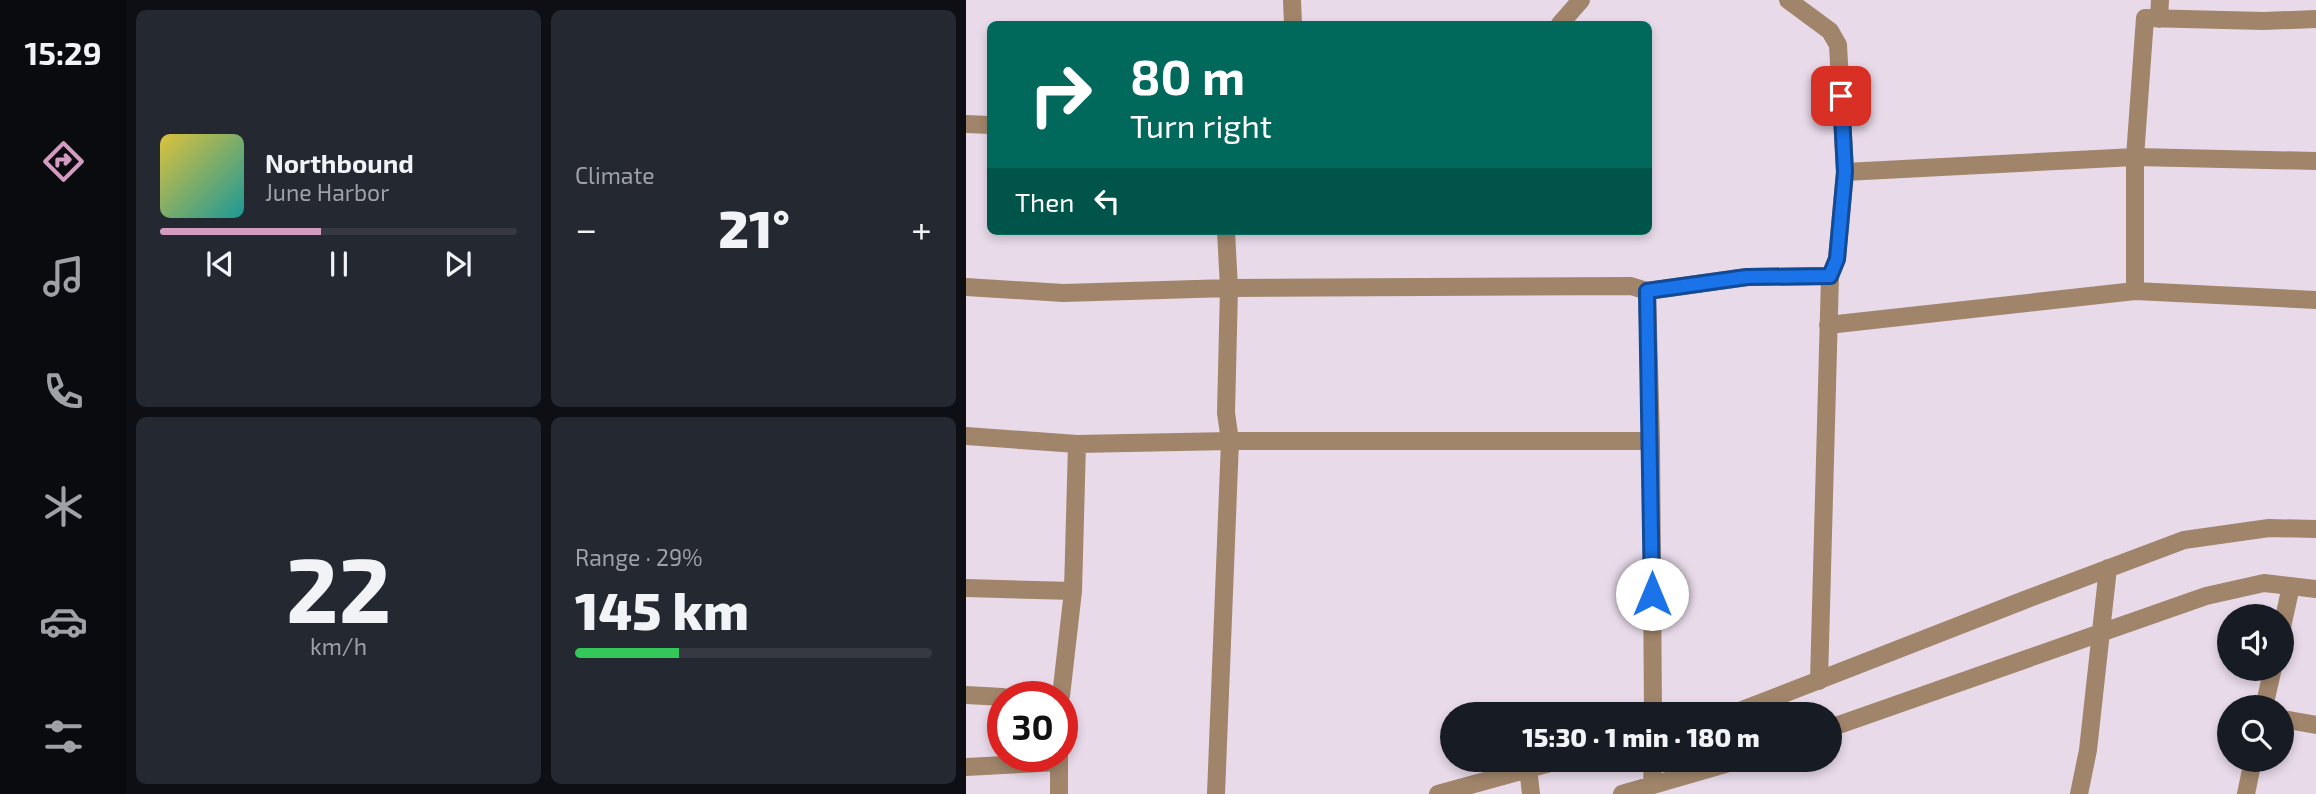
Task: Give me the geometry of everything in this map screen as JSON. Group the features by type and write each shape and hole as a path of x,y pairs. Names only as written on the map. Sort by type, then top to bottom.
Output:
{"street":[{"path":"1292,0 1293,21"},
{"path":"1563,21 1581,0"},
{"path":"1788,0 1830,31 1838,45 1845,172 1837,259 1830,276 1819,681"},
{"path":"2159,19 2160,0"},
{"path":"2135,291 2135,157 2145,18 2263,21 2316,19"},
{"path":"966,124 987,125"},
{"path":"1845,172 2135,157 2316,161"},
{"path":"1216,794 1230,441 1226,413 1229,288 1226,235"},
{"path":"966,287 1063,293 1229,288 1631,286 1647,291 1747,277 1830,276"},
{"path":"1647,291 1653,702"},
{"path":"1828,325 2135,291 2316,300"},
{"path":"966,436 1077,444 1230,441 1651,441"},
{"path":"1063,681 1073,591 1077,444"},
{"path":"1764,702 2184,540 2269,528 2316,529"},
{"path":"2079,794 2088,750 2108,568"},
{"path":"1842,724 2206,596 2264,583 2316,589"},
{"path":"2287,604 2291,586"},
{"path":"966,588 1073,591"},
{"path":"966,695 987,696"},
{"path":"2294,721 2316,725"},
{"path":"966,767 987,765"},
{"path":"1059,772 1059,794"},
{"path":"1438,794 1514,772"},
{"path":"1528,772 1531,794"},
{"path":"1652,785 1653,772"},
{"path":"1622,794 1697,772"},
{"path":"2246,794 2251,772"}],"route":[{"path":"1652,594 1647,291 1747,277 1830,276 1837,259 1845,172 1841,96"}]}
